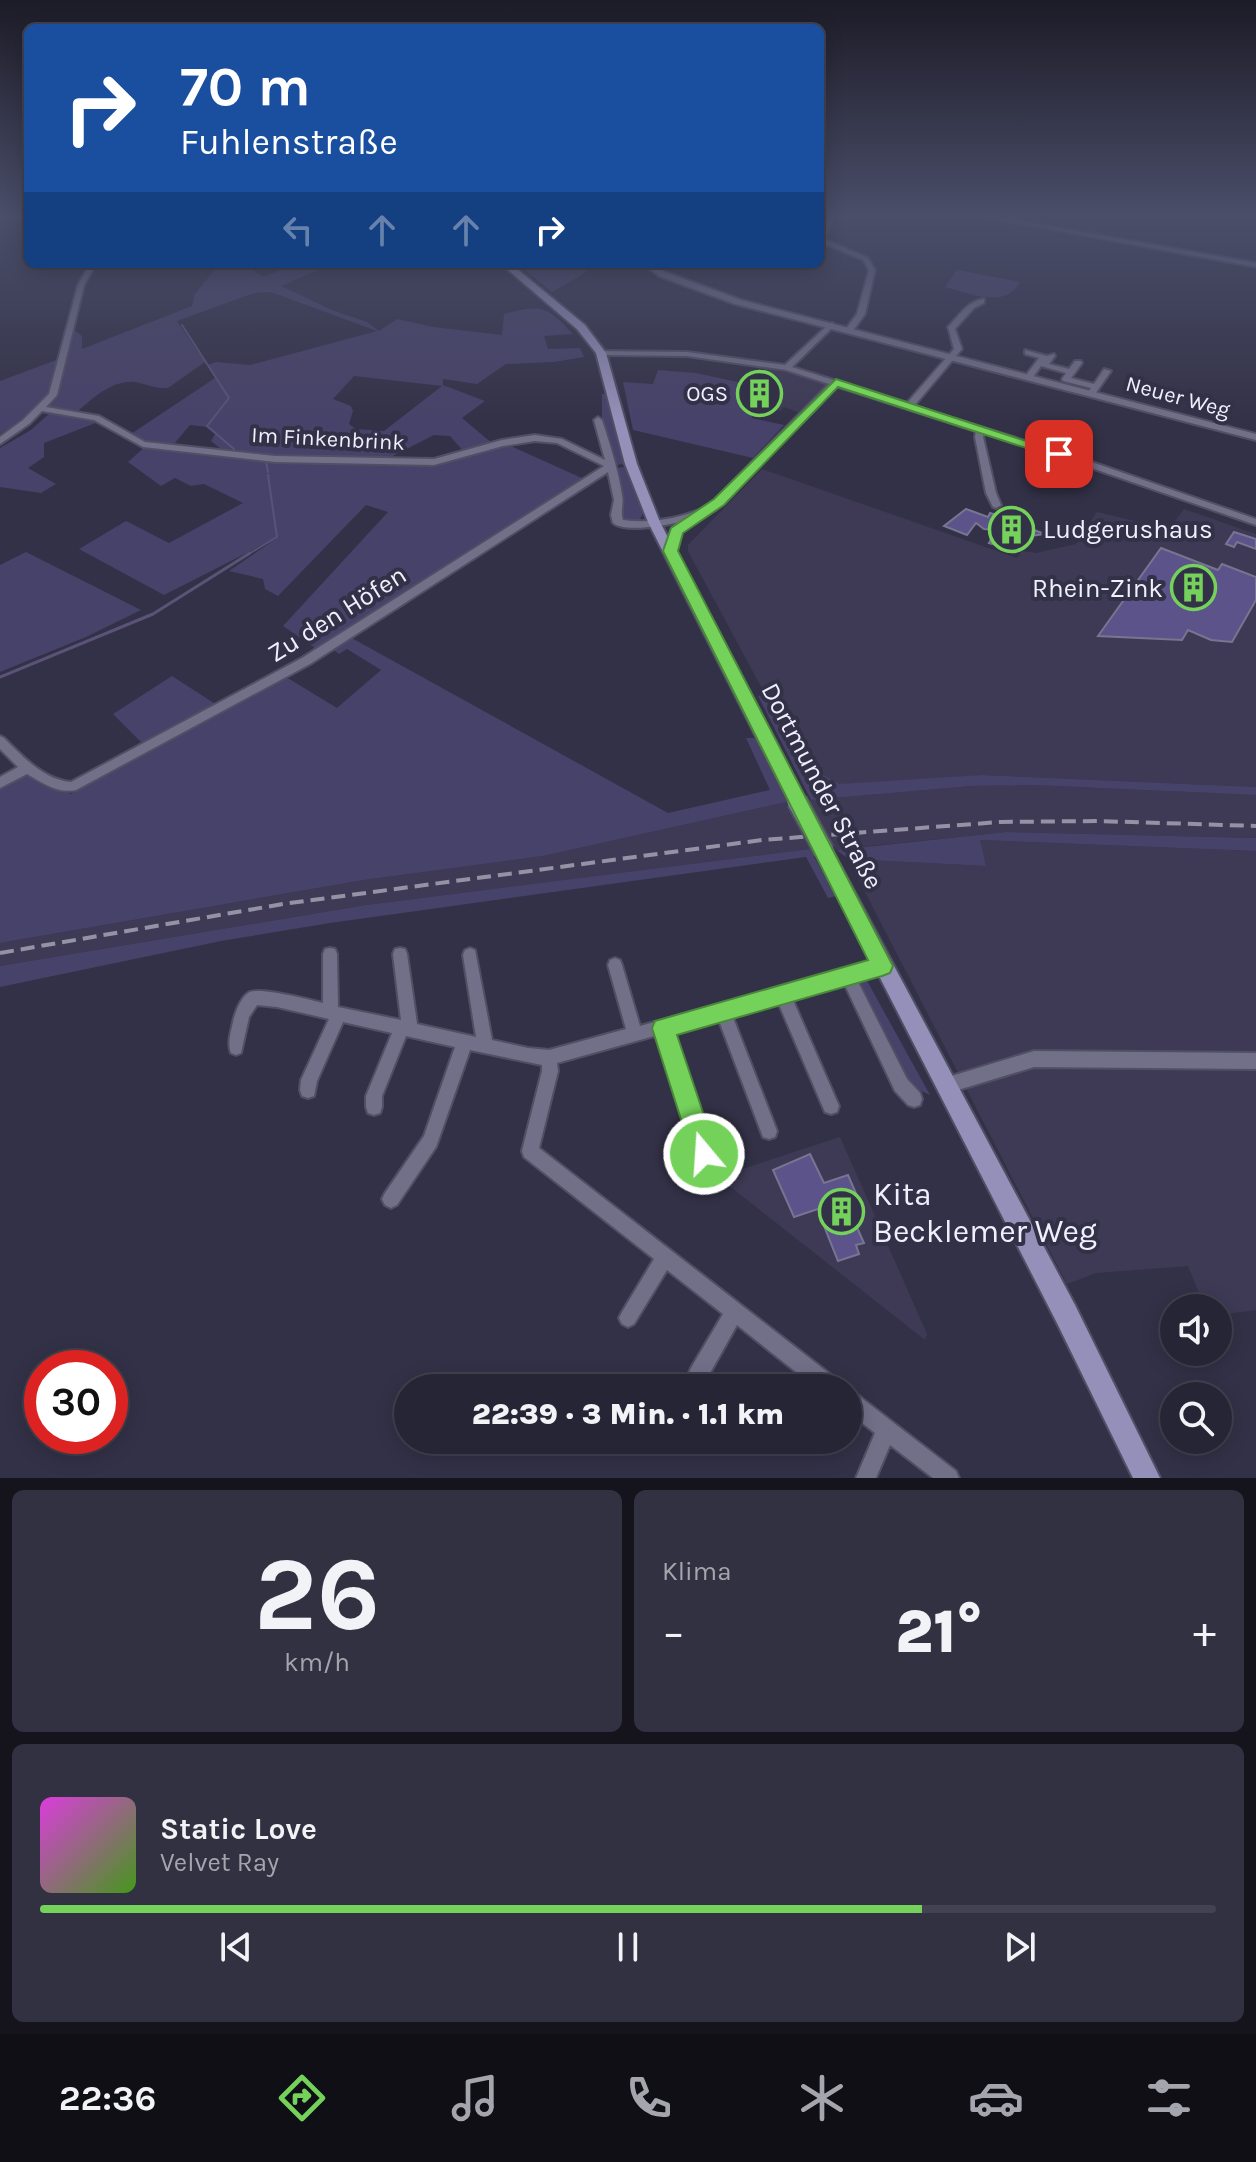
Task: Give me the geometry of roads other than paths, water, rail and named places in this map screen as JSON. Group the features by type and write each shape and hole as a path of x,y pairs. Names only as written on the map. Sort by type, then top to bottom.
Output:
{"main road":[{"name":"Dortmunder Straße","path":"531,285 572,319 601,353 631,464 655,525 882,966 1066,1314 1147,1478"}],"street":[{"path":"0,441 53,395 81,285"},
{"name":"Neuer Weg","path":"689,285 722,298 1028,378 1092,391 1256,437"},
{"path":"849,330 861,314 868,285"},
{"path":"909,406 958,349 951,329 971,306 981,301"},
{"path":"787,368 830,325"},
{"path":"1028,352 1044,357 1042,364"},
{"path":"601,353 687,354 787,368 981,429 1256,522"},
{"path":"1028,378 1051,356"},
{"path":"1071,372 1078,363"},
{"name":"Neuer Weg","path":"1042,364 1071,372 1066,379 1092,391"},
{"name":"Neuer Weg","path":"1092,391 1107,371"},
{"path":"671,551 676,531 719,502 836,382"},
{"name":"Im Finkenbrink","path":"40,408 96,418 143,444 275,459 434,462 502,443 535,438 559,441 611,466"},
{"path":"598,420 619,500 616,521 624,529 639,531 699,515"},
{"path":"981,429 979,437 996,505"},
{"name":"Zu den Höfen","path":"0,741 27,768 60,786 72,787 295,668 611,466"},
{"path":"655,525 689,522"},
{"path":"0,783 27,768"},
{"path":"308,1090 309,1080 335,1014 330,954"},
{"path":"374,1107 374,1096 406,1029 400,954"},
{"path":"470,955 485,1047"},
{"path":"615,965 635,1035"},
{"path":"236,1048 242,1015 253,998 277,1000 485,1047 549,1058 882,966"},
{"path":"848,976 901,1085 914,1099"},
{"path":"783,995 831,1106"},
{"path":"723,1011 769,1131"},
{"path":"663,1028 704,1154"},
{"path":"391,1199 430,1141 465,1042"},
{"path":"549,1058 550,1071 530,1141 530,1151 814,1374"},
{"path":"945,1086 1034,1059 1256,1061"},
{"path":"628,1318 664,1259"},
{"path":"699,1374 734,1312"},
{"path":"805,1374 807,1369"},
{"path":"862,1411 940,1475"},
{"path":"866,1478 887,1430"}],"waterway":[{"path":"182,325 229,398 207,426 234,449"},
{"path":"262,460 266,461 268,472"},
{"path":"247,555 277,537 268,475"},
{"path":"0,677 153,614 250,553"}],"railway":[{"path":"0,953 283,904 762,840 1000,822 1098,821 1256,826"}],"place":[{"name":"OGS","path":"759,394"},
{"name":"Ludgerushaus","path":"1012,529"},
{"name":"Rhein-Zink","path":"1194,588"},
{"name":"Kita Becklemer Weg","path":"842,1212"}]}
